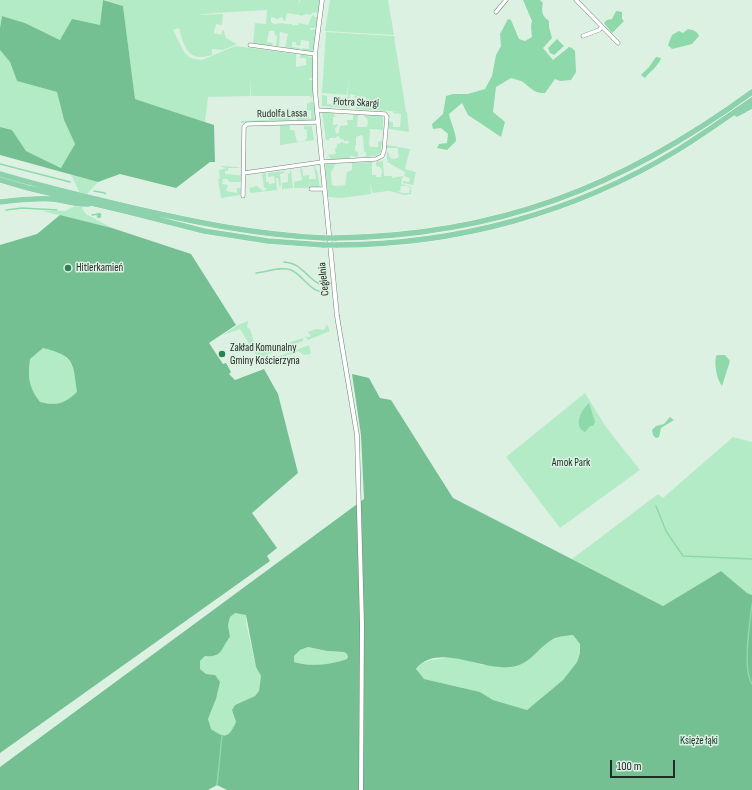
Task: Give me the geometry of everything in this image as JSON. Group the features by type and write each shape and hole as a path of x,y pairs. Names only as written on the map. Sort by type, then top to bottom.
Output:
{"main road":[{"path":"0,174 102,201 220,227 276,235 324,238 391,236 452,228 497,218 551,202 608,179 660,152 710,121 752,92"},
{"path":"0,180 186,227 230,236 268,242 324,245 391,243 460,234 497,226 547,211 590,195 634,174 676,151 752,100"},
{"path":"720,122 752,106"},
{"path":"0,202 50,199 81,204 93,203"}],"street":[{"name":"Cegielnia","path":"322,0 315,54 315,90 337,316 357,436 362,624 361,790"},
{"path":"496,12 506,0"},
{"path":"576,0 618,43"},
{"path":"583,36 599,30 602,27"},
{"path":"250,45 315,54"},
{"name":"Piotra Skargi","path":"317,110 385,114 388,117 384,152 382,156 376,159 322,162"},
{"name":"Rudolfa Lassa","path":"243,196 244,127 247,124 318,122"},
{"path":"244,173 322,162"},
{"path":"311,189 324,189"}],"green space":[{"path":"0,0 103,0 100,26 60,40 25,23 2,16 0,28"},
{"path":"103,0 123,6 135,99 214,125 215,162 210,162 176,188 120,174 98,182 0,155 0,127 12,130 26,151 61,168 75,144 64,120 57,92 17,81 10,62 0,50 0,28 2,16 25,23 60,40 72,19 100,25"},
{"path":"105,0 299,0 299,4 300,0 319,0 319,13 314,12 310,15 307,14 301,16 287,13 285,22 282,17 277,19 271,18 271,22 274,24 283,23 292,24 293,26 298,25 299,23 308,25 312,16 314,15 314,17 318,17 317,28 310,28 310,30 317,29 314,50 311,52 302,50 302,48 309,49 309,41 301,40 300,46 296,45 296,42 292,42 292,47 300,48 299,50 285,48 288,34 280,32 279,46 276,46 277,36 275,35 274,31 269,31 267,42 273,43 272,46 253,43 255,23 266,24 267,10 197,15 223,14 222,25 216,24 214,33 221,35 223,29 226,38 237,44 223,50 212,49 212,55 204,57 192,55 185,47 179,28 173,30 184,52 189,57 194,59 202,60 235,46 296,54 296,67 306,65 306,58 300,58 301,54 308,55 309,58 311,56 313,59 313,78 309,78 309,80 313,80 314,96 310,98 310,96 251,96 251,79 250,96 208,97 205,122 135,99 123,6"},
{"path":"330,0 388,0 394,35 325,31"},
{"path":"326,32 394,36 406,112 355,109 356,106 365,107 366,97 357,96 354,98 356,95 350,94 350,108 322,106 322,95 327,96 327,104 336,105 338,98 347,98 347,105 349,79 347,95 322,93"},
{"path":"0,50 10,62 17,81 57,92 64,120 75,144 62,168 26,151 12,130 0,127"},
{"path":"310,101 314,103 316,118 311,122 241,123 241,121 269,120 269,117 282,117 282,111 286,113 286,109 290,108 290,112 293,113 290,115 290,120 297,120 297,112 300,112 300,115 303,115 303,117 309,117 311,119 311,111 307,110 307,103 310,103"},
{"path":"393,111 407,112 409,132 389,129 389,121 393,122 393,127 400,127 401,114 393,113"},
{"path":"322,112 333,113 336,117 333,117 333,125 338,125 335,129 336,134 339,132 340,126 348,125 347,120 353,120 353,115 358,115 357,127 366,127 368,124 367,118 365,118 364,115 382,116 383,130 370,129 369,145 371,147 378,147 378,142 382,141 381,152 376,156 366,157 366,152 364,152 363,136 361,135 356,137 355,151 358,152 358,157 350,156 350,158 332,160 328,155 336,154 335,149 337,144 341,143 342,141 343,143 348,144 349,141 340,139 339,136 326,140"},
{"path":"280,125 290,125 290,130 294,130 297,142 305,141 307,138 307,130 304,129 304,126 312,126 314,140 280,145"},
{"path":"387,145 410,149 405,169 416,172 413,185 403,183 403,181 409,182 410,178 404,176 405,172 386,161 389,161 387,160 387,152 392,159 398,158 399,155 398,148 387,148"},
{"path":"383,161 384,176 392,176 392,178 403,176 401,184 411,187 411,194 404,195 389,191 372,193 370,180 371,194 341,198 328,197 325,164 335,164 331,173 332,185 335,186 345,185 347,172 352,170 352,163 372,162 372,175 381,177 382,170 380,167 376,166 376,162","holes":["401,186 407,186 410,188 409,193 402,193 398,191 400,191"]},
{"path":"222,166 239,167 228,168 228,171 225,171 225,174 238,175 238,177 242,174 242,182 230,182 227,179 223,179 222,184 228,185 226,191 237,193 237,188 241,188 240,195 221,198 218,179 220,179 219,170 227,168"},
{"path":"315,166 320,188 294,188 294,182 302,180 300,169 302,168 303,176 309,175 309,179 316,179"},
{"path":"290,170 293,188 282,189 282,183 288,182 288,174 290,173"},
{"path":"284,171 284,173 280,174 281,186 279,186 278,178 276,178 277,190 250,192 249,188 257,186 263,191 266,190 266,188 264,188 262,174 266,173 266,182 269,182 269,184 275,183 274,176 268,177 268,173"},
{"path":"71,175 98,182 86,195 82,208 86,214 112,228 42,211 65,211 75,206 79,191"},
{"path":"60,215 112,228 191,254 236,325 209,343 223,364 226,363 231,372 229,374 235,380 264,369 278,394 298,473 252,513 277,548 267,556 270,561 0,753 0,245 37,234","holes":["43,348 67,358 73,367 77,392 68,399 56,404 40,402 31,386 29,371 30,359"]},
{"path":"248,321 247,327 250,329 255,346 261,353 269,351 276,345 279,346 303,338 303,341 258,358 240,329 223,335 238,325"},
{"path":"327,324 330,331 308,340 305,336 311,336 308,332 316,329 324,330"},
{"path":"309,345 311,354 304,355 298,351 262,365 261,363"},
{"path":"43,348 63,354 74,366 78,393 64,402 51,404 39,402 31,386 29,376 30,358"},
{"name":"Księże łąki","path":"352,374 369,378 380,398 391,400 453,498 663,606 721,571 747,593 752,595 752,790 227,790 217,785 208,790 0,790 0,767 364,499 361,435","holes":["235,613 246,615 256,667 261,676 259,691 255,696 235,705 232,710 236,722 231,732 223,735 211,729 208,719 216,699 220,682 215,675 206,674 200,669 200,661 205,656 215,655 221,651 230,637 228,625 230,617","573,635 580,644 580,653 577,662 563,680 527,710 493,700 480,692 424,679 416,669 425,661 436,658 460,659 499,667 517,666 523,664 553,639 561,636","308,647 327,651 344,652 348,657 347,659 320,665 294,662 294,656 300,650"]},
{"name":"Amok Park","path":"585,393 606,427 640,470 560,528 506,457"},
{"path":"733,437 752,442 752,595 747,593 721,571 663,606 572,559 658,494 663,498"},
{"path":"235,613 246,615 246,623 256,667 261,676 259,691 255,696 235,705 232,710 236,722 231,732 223,735 210,729 208,719 216,699 215,675 206,674 200,669 200,661 205,656 215,656 221,652 230,637 228,625 230,617"},
{"path":"573,635 580,644 580,653 577,662 563,680 527,710 493,700 480,692 424,679 416,670 421,664 431,660 453,657 483,665 539,650 551,640 562,636"},
{"path":"308,647 327,651 344,652 348,657 347,659 340,661 320,665 294,662 294,656 300,650"}],"shaded area":[{"path":"523,0 540,0 543,3 543,13 549,21 552,38 543,48 553,60 569,47 572,48 575,51 576,72 571,80 560,81 555,79 545,93 537,92 521,81 511,78 496,87 493,112 505,122 501,137 468,115 462,103 449,114 456,141 447,150 437,148 439,144 447,143 448,134 441,128 433,129 432,124 443,114 446,96 453,94 468,94 485,89 492,76 496,55 501,46 500,34 508,19 511,20 519,39 525,41 532,37 532,21"},
{"path":"616,11 622,12 622,19 624,21 612,33 604,23 607,20 612,19"},
{"path":"688,29 695,31 699,36 692,44 672,49 668,45 672,35 679,31 683,33"},
{"path":"557,39 564,46 554,55 550,53 548,48"},
{"path":"656,57 661,58 660,61 645,78 641,75"},
{"path":"725,355 730,361 722,386 717,376 715,360 716,356"},
{"path":"589,403 595,422 593,426 590,426 585,432 579,426 579,422 581,413"},
{"path":"670,417 674,420 661,428 659,437 656,438 653,435 652,430 656,426 664,424"}],"waterway":[{"path":"0,164 70,182"},
{"path":"94,191 105,194"},
{"path":"6,210 22,208 57,210"},
{"path":"92,215 99,214"},
{"path":"284,262 297,266 315,282 327,286"},
{"path":"256,273 287,269 296,273 317,291 328,291"},
{"path":"656,506 666,531 683,556 752,559"},
{"path":"752,604 747,657 749,677 752,684"},
{"path":"217,785 222,736"}],"place":[{"name":"Hitlerkamień","path":"68,268"},
{"name":"Zakład Komunalny Gminy Kościerzyna","path":"222,354"}]}
